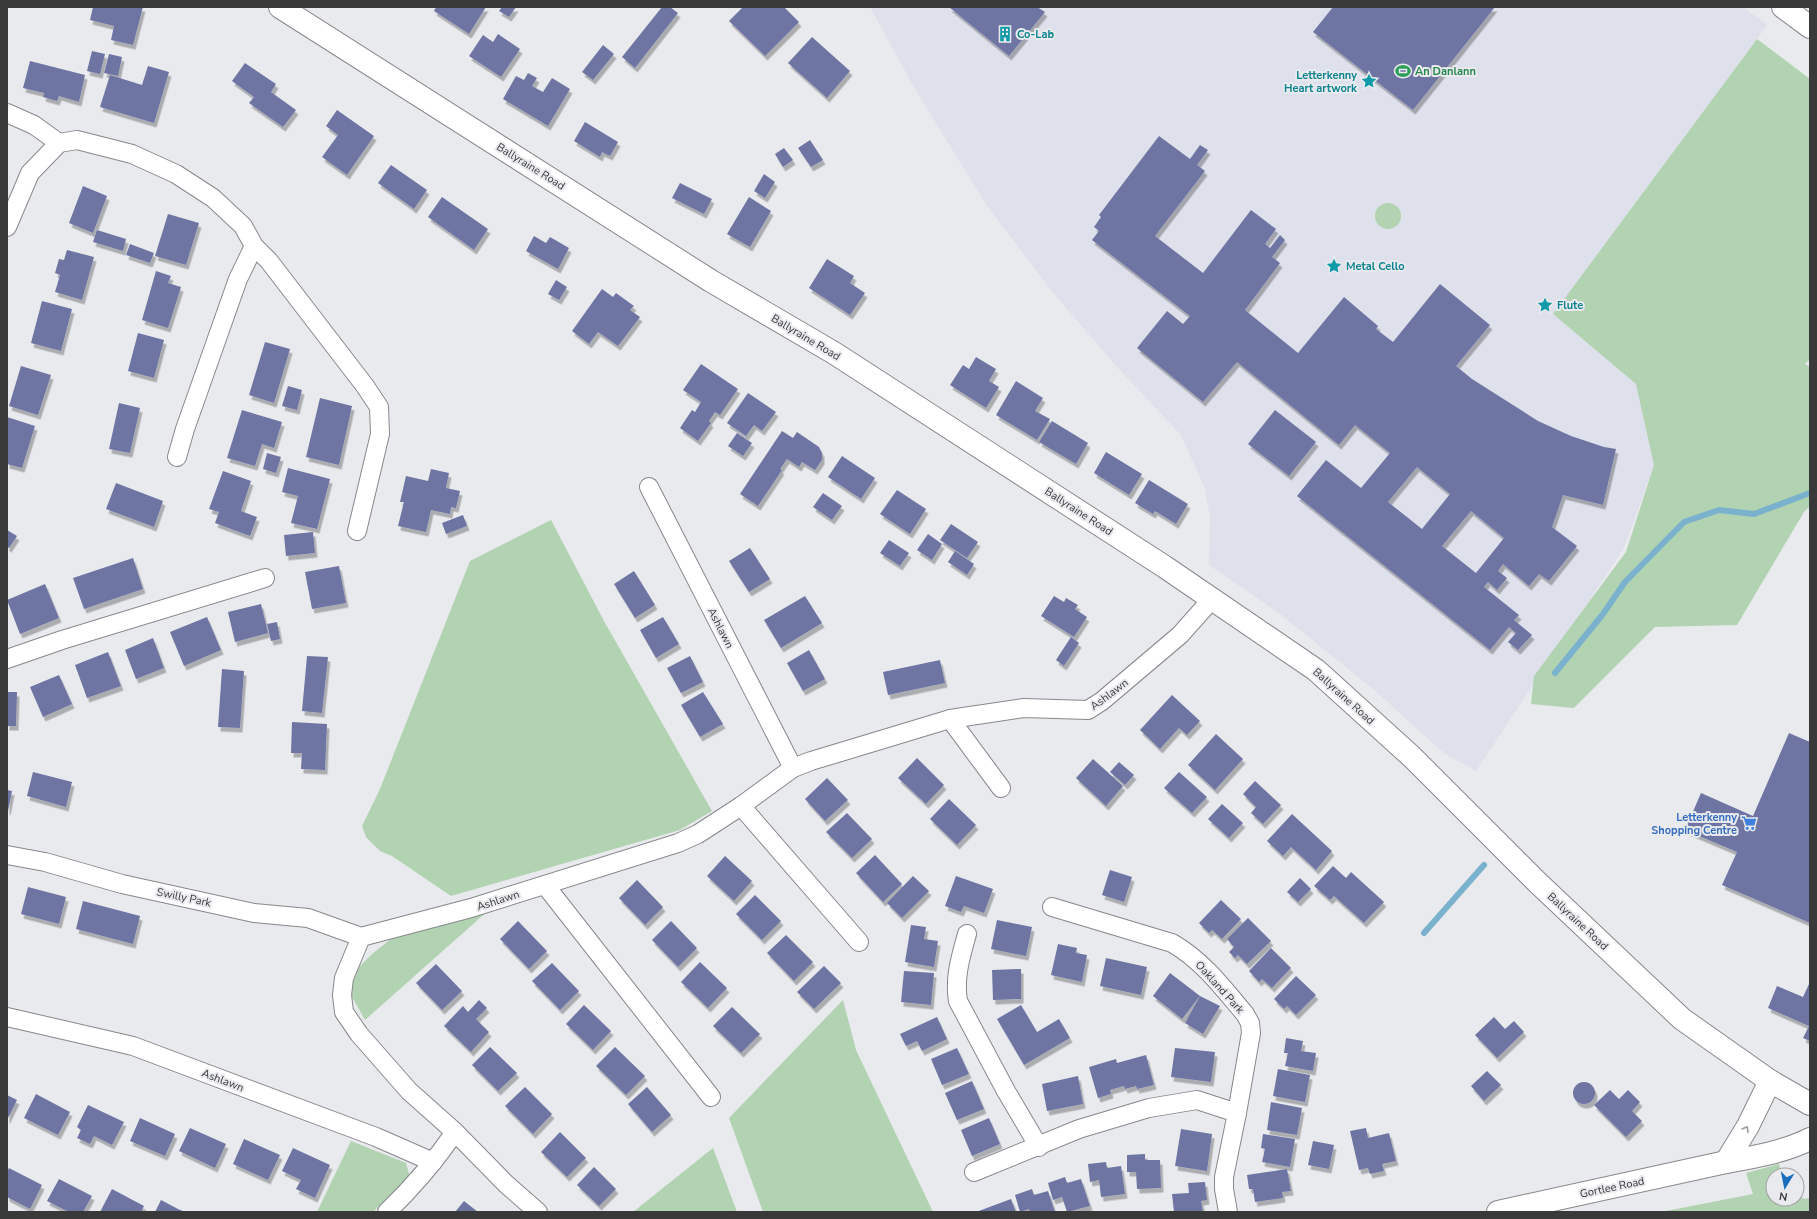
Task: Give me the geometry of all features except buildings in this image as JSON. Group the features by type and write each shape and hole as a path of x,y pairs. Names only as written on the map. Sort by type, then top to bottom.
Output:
{"main road":[{"name":"Ballyraine Road","path":"280,7 711,281 834,352 1212,599 1316,670 1412,757 1537,882 1682,1019 1770,1081 1810,1104"},
{"path":"1784,7 1810,27"},
{"path":"1726,1162 1748,1126 1770,1081"},
{"name":"Gortlee Road","path":"1498,1212 1768,1154 1810,1139"}],"street":[{"path":"7,113 34,124 59,143"},
{"path":"7,227 30,173 59,143 78,140 132,154 176,174 213,198 243,226 254,246 273,267 365,386 379,407 380,434 357,531"},
{"path":"177,457 185,429 238,279 254,246"},
{"name":"Ashlawn","path":"649,487 793,768"},
{"path":"7,659 69,638 265,578"},
{"name":"Ashlawn","path":"361,937 471,908 678,843 698,834 741,806 793,768 811,761 950,719 1024,708 1088,710 1102,701 1180,635 1212,599"},
{"path":"950,719 1000,788"},
{"path":"741,806 858,942"},
{"name":"Swilly Park","path":"7,855 45,862 122,884 254,913 308,918 361,937"},
{"path":"545,885 711,1097"},
{"name":"Oakland Park","path":"1052,907 1166,940 1185,950 1206,970 1245,1014 1250,1023 1248,1050 1224,1177 1224,1189 1228,1212"},
{"path":"967,934 956,977 958,1001 1006,1091 1039,1146"},
{"path":"361,937 344,978 342,995 344,1012 359,1034 409,1091 455,1132 506,1184 538,1212"},
{"name":"Ashlawn","path":"7,1017 133,1046 376,1137 433,1162"},
{"path":"974,1172 1079,1129 1149,1108 1197,1100 1237,1114"},
{"path":"387,1212 410,1189 433,1162 455,1132"}],"shaded area":[{"path":"870,7 1743,7 1767,25 1553,314 1636,384 1666,433 1624,548 1476,771 1445,754 1374,690 1279,613 1209,565 1210,517 1205,489 1181,435 1117,367 1055,295 987,206 915,89"}],"green space":[{"path":"1757,39 1810,79 1810,359 1805,364 1810,367 1810,506 1804,512 1737,625 1655,627 1574,708 1531,704 1534,676 1626,552 1654,465 1636,384 1553,314"},
{"path":"1388,203 1397,207 1401,216 1397,225 1388,229 1379,225 1375,216 1379,207"},
{"path":"551,520 604,621 712,811 680,830 451,896 392,856 380,851 366,837 362,826 380,789 470,561"},
{"path":"490,909 365,1020 351,995 355,971 372,954 392,938"},
{"path":"843,1000 856,1050 933,1212 763,1212 729,1118"},
{"path":"351,1141 406,1163 409,1174 406,1180 373,1212 317,1212"},
{"path":"713,1148 737,1212 633,1212"},
{"path":"1779,1164 1780,1167 1768,1167"},
{"path":"1765,1168 1765,1207 1805,1207 1805,1199 1810,1198 1810,1212 1661,1212 1753,1194 1746,1173"}],"waterway":[{"path":"1555,673 1603,614 1625,582 1684,522 1719,510 1754,514 1810,493"},
{"path":"1424,933 1484,865"}],"place":[{"name":"Co-Lab","path":"1005,34"},
{"name":"An Danlann","path":"1403,71"},
{"name":"Letterkenny Heart artwork","path":"1369,81"},
{"name":"Metal Cello","path":"1334,266"},
{"name":"Flute","path":"1545,305"},
{"name":"Letterkenny Shopping Centre","path":"1749,823"}]}
